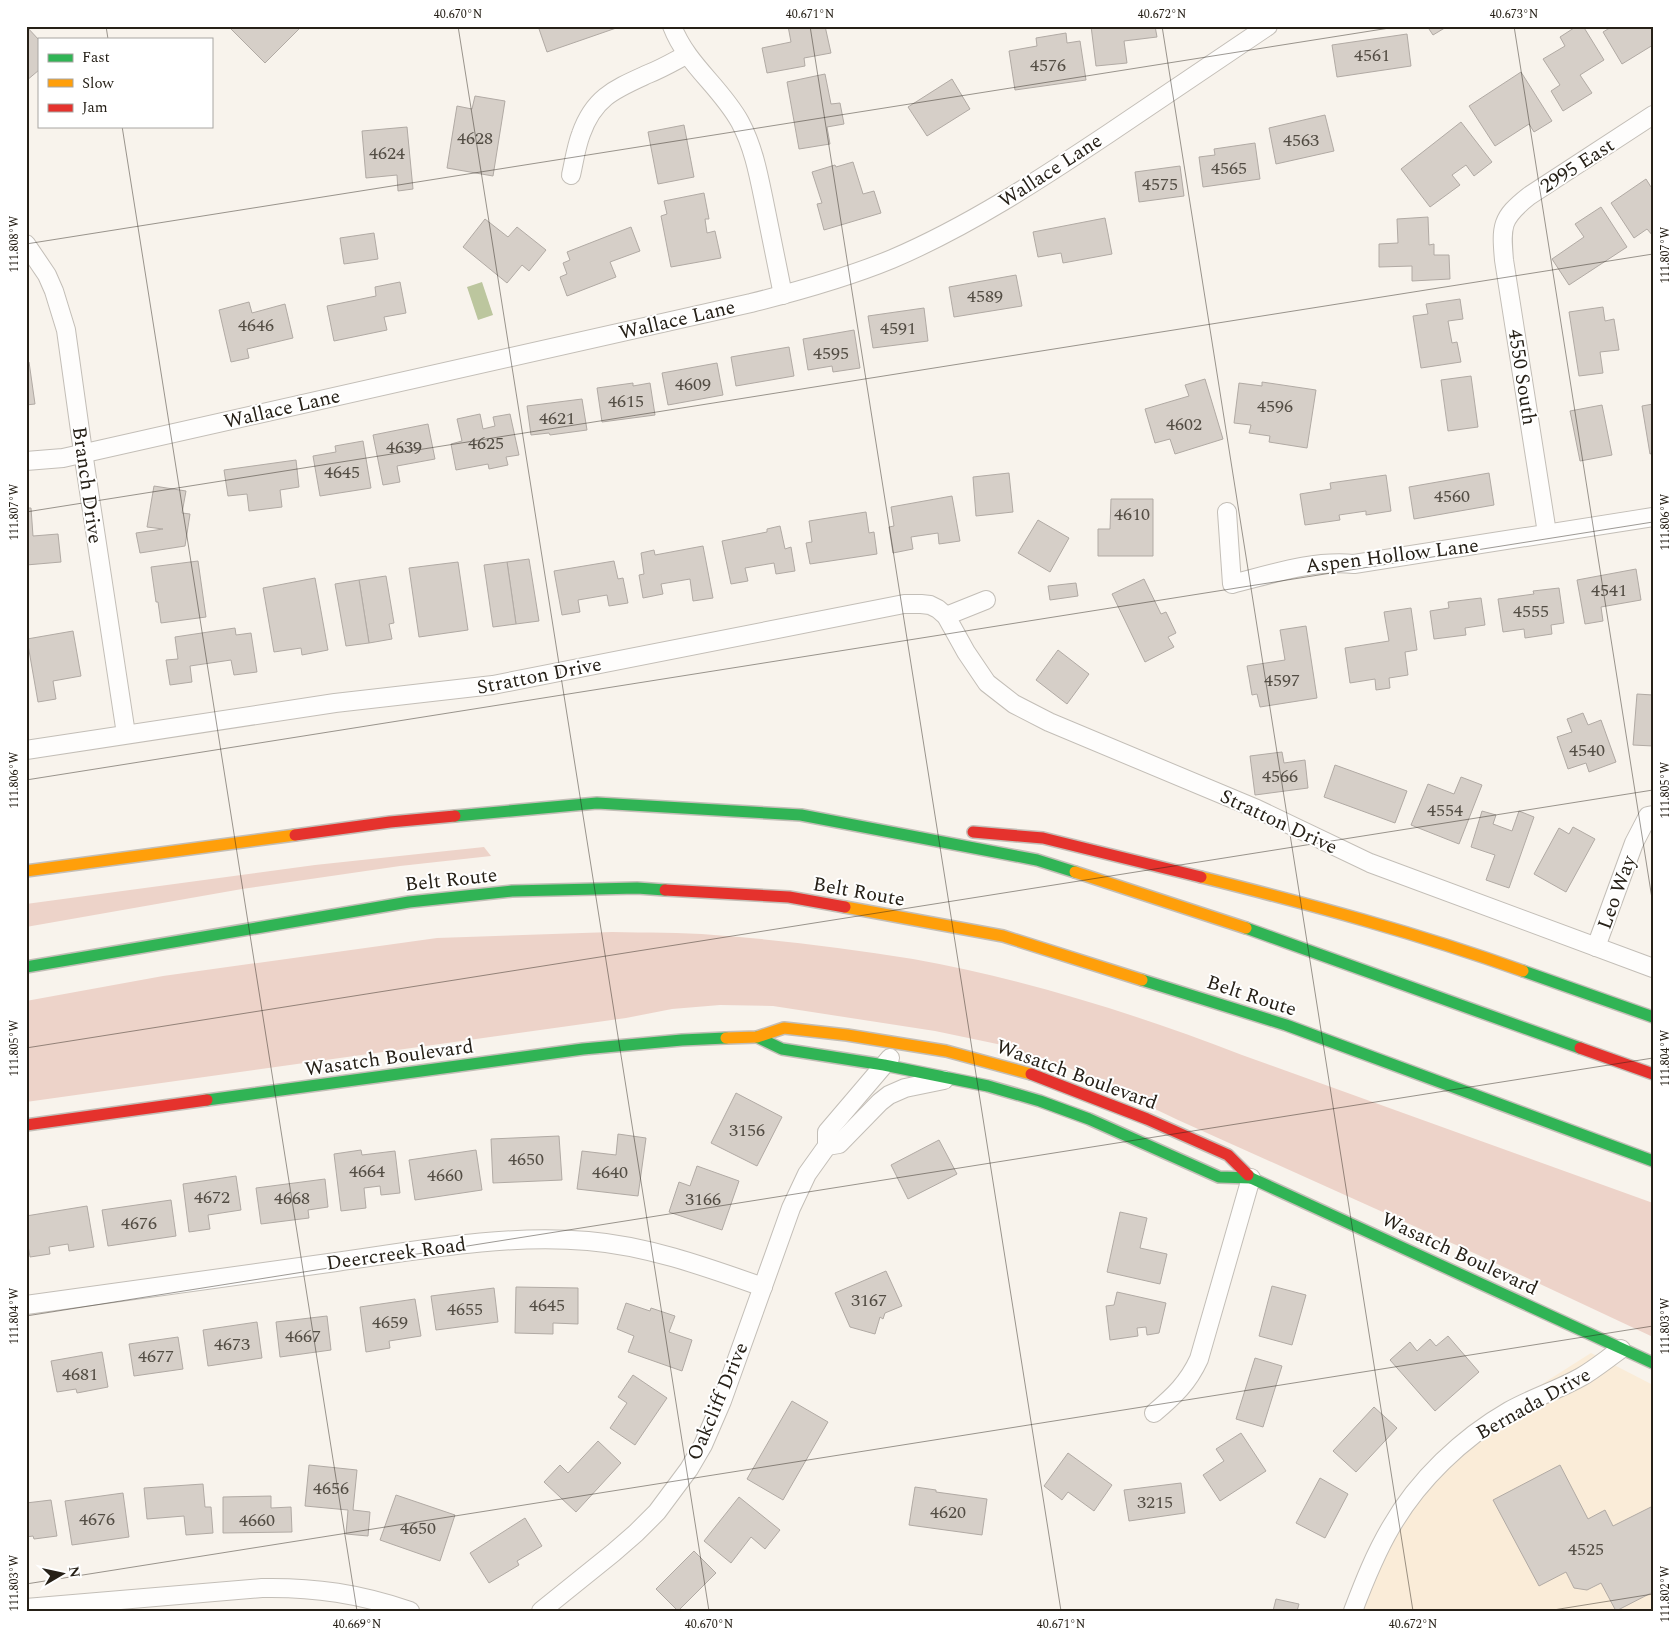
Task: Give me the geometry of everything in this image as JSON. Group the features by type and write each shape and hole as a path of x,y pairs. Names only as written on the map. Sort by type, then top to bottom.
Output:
{"main road":[{"path":"26,871 390,822 597,803 801,814 926,827"},
{"path":"801,814 1037,860 1274,937 1653,1074"},
{"path":"965,831 1043,838 1308,904 1454,946 1653,1016"},
{"name":"Belt Route","path":"26,967 409,902 512,891 638,888 789,897 1003,936 1286,1025 1653,1161"},
{"name":"Wasatch Boulevard","path":"26,1126 583,1049 682,1040 757,1037 784,1028 847,1035 946,1051 987,1061 1026,1072 1147,1119 1228,1155 1251,1178 1653,1363"},
{"name":"Wasatch Boulevard","path":"757,1037 782,1049 884,1065 988,1086 1040,1101 1137,1140 1220,1177 1251,1178"}],"street":[{"path":"672,26 678,42 686,55 730,107 746,134 759,176 783,295"},
{"name":"Wallace Lane","path":"26,461 63,458 82,452 783,295 854,273 928,242 966,222 1072,158 1268,26"},
{"path":"571,175 581,134 590,115 600,102 612,90 660,69 686,55"},
{"name":"2995 East","path":"1505,220 1514,208 1529,196 1653,115"},
{"name":"4550 South","path":"1505,220 1502,236 1504,260 1547,533"},
{"name":"Branch Drive","path":"26,244 47,275 61,310 66,330 82,452 126,734"},
{"name":"Aspen Hollow Lane","path":"1227,512 1232,584 1301,566 1340,563 1354,564 1653,517"},
{"path":"946,616 986,600"},
{"name":"Stratton Drive","path":"26,750 335,703 493,685 904,604 930,605 946,616 966,652 987,683 1014,704 1049,722 1257,809 1370,863 1653,968"},
{"name":"Leo Way","path":"1596,947 1634,843 1648,816 1653,815"},
{"name":"Oakcliff Drive","path":"541,1611 636,1533 657,1512 689,1469 703,1445 722,1401 783,1227 798,1190 827,1146 827,1132 903,1044"},
{"name":"Oakcliff Drive","path":"827,1146 839,1144 889,1095 905,1088 954,1078"},
{"path":"1154,1413 1188,1381 1199,1359 1251,1178"},
{"name":"Deercreek Road","path":"26,1305 462,1244 530,1239 590,1242 644,1250 706,1267 762,1287"},
{"name":"Bernada Drive","path":"1354,1611 1374,1560 1391,1527 1420,1487 1453,1452 1490,1423 1529,1401 1579,1378 1621,1349"},
{"path":"26,1608 134,1605 262,1588 292,1588 354,1595 410,1611"}],"shaded area":[{"path":"482,282 493,315 478,320 467,287"},
{"path":"484,847 491,856 400,866 242,889 26,927 26,904 315,865"},
{"path":"612,932 702,934 838,948 955,967 1038,987 1121,1012 1202,1040 1653,1203 1653,1337 1476,1254 1178,1120 1065,1066 1002,1045 935,1031 773,1006 720,1005 672,1009 626,1018 26,1102 26,1001 163,976 437,938"},
{"path":"1591,1353 1653,1385 1653,1611 1356,1611 1372,1546 1443,1447"}],"building":[{"path":"26,26 38,39 38,71 26,81"},
{"path":"228,26 302,26 265,63"},
{"path":"538,26 622,26 547,52"},
{"path":"788,26 825,26 831,53 804,58 805,66 767,73 762,48 791,42"},
{"path":"1091,26 1155,26 1157,37 1124,41 1127,63 1096,66"},
{"path":"1427,26 1448,26 1433,35"},
{"path":"1577,26 1583,26 1604,60 1580,75 1592,93 1563,111 1551,91 1560,85 1543,59 1565,46 1560,37"},
{"path":"1613,26 1653,26 1653,45 1622,64 1603,32"},
{"path":"1066,33 1067,43 1080,41 1086,80 1015,90 1009,51 1037,46 1036,38"},
{"path":"1407,34 1411,66 1337,77 1332,45"},
{"path":"1521,72 1552,121 1534,132 1529,124 1495,146 1469,106"},
{"path":"825,74 831,104 840,103 844,124 827,127 830,144 799,149 787,82"},
{"path":"952,79 970,109 927,136 908,107"},
{"path":"475,96 505,101 493,176 447,168 457,106 472,109"},
{"path":"1325,115 1334,151 1276,164 1269,128"},
{"path":"1461,122 1492,162 1474,176 1466,165 1452,175 1460,185 1430,207 1401,169"},
{"path":"684,125 694,177 658,184 648,132"},
{"path":"407,127 413,189 398,191 397,175 366,178 362,131"},
{"path":"1255,143 1260,179 1203,187 1199,157 1215,155 1214,149"},
{"path":"853,162 863,194 874,191 881,213 824,230 817,204 822,203 812,172"},
{"path":"1180,166 1184,196 1139,202 1135,172"},
{"path":"1646,179 1651,187 1653,185 1653,236 1647,229 1634,238 1611,203"},
{"path":"704,193 709,219 705,219 707,233 715,231 721,258 671,267 661,216 667,214 664,201"},
{"path":"1601,207 1627,247 1569,285 1552,259 1584,237 1575,224"},
{"path":"1428,217 1429,245 1434,244 1434,255 1449,255 1450,279 1412,281 1412,266 1379,267 1379,244 1398,243 1397,219"},
{"path":"1105,218 1112,254 1063,263 1061,253 1038,257 1033,232"},
{"path":"485,219 508,237 517,227 546,250 529,271 522,265 507,283 463,247"},
{"path":"631,227 640,251 610,262 616,277 567,296 560,277 567,274 563,263 570,260 567,252"},
{"path":"374,233 378,259 344,264 340,238"},
{"path":"1016,275 1022,306 954,317 949,287"},
{"path":"400,282 406,313 384,317 387,330 334,341 327,306 376,296 375,287"},
{"path":"1460,299 1463,319 1448,321 1452,343 1457,342 1461,362 1421,368 1413,316 1428,314 1426,304"},
{"path":"249,302 252,313 285,304 293,338 247,349 249,358 231,362 219,310"},
{"path":"1603,307 1605,321 1614,319 1619,350 1600,352 1603,373 1579,376 1569,312"},
{"path":"924,308 928,341 873,348 868,316"},
{"path":"854,330 860,368 833,372 832,366 808,370 803,339"},
{"path":"789,347 794,376 736,386 731,357"},
{"path":"26,362 29,362 35,404 26,405"},
{"path":"717,363 723,395 668,405 662,373"},
{"path":"1471,376 1478,427 1448,431 1441,380"},
{"path":"1205,379 1223,439 1175,454 1170,439 1155,443 1145,409 1189,396 1185,385"},
{"path":"1262,382 1316,390 1307,448 1269,442 1270,436 1249,433 1251,425 1234,423 1239,383 1262,386"},
{"path":"633,383 633,386 650,383 655,415 602,422 597,388"},
{"path":"582,399 587,430 550,435 549,433 531,435 527,406"},
{"path":"1653,404 1653,453 1650,454 1642,406"},
{"path":"1602,405 1612,455 1580,461 1570,411"},
{"path":"480,414 483,429 495,426 493,417 510,414 519,455 506,457 508,465 489,469 488,464 456,470 451,444 462,441 457,419"},
{"path":"428,424 435,459 397,466 400,482 383,485 373,435"},
{"path":"363,441 371,488 320,496 313,456 336,452 335,446"},
{"path":"296,460 299,487 280,490 282,507 249,511 247,494 228,496 224,470"},
{"path":"1009,473 1013,512 976,516 973,477"},
{"path":"1489,473 1494,505 1414,519 1409,487"},
{"path":"1386,475 1391,511 1366,515 1366,511 1339,515 1340,520 1305,525 1300,494 1331,489 1330,483"},
{"path":"154,486 186,491 182,513 190,514 185,546 140,553 136,533 163,529 147,527"},
{"path":"952,496 960,541 939,544 938,533 911,537 913,549 893,553 889,527 894,526 891,507"},
{"path":"1111,499 1153,499 1153,556 1098,556 1098,529 1110,529"},
{"path":"26,508 31,508 33,536 58,534 61,562 26,565"},
{"path":"866,512 869,533 874,532 877,554 810,564 806,543 812,542 809,521"},
{"path":"1038,520 1069,538 1050,572 1018,553"},
{"path":"780,526 785,549 791,547 795,571 776,574 774,563 745,568 748,581 731,584 722,541 767,532 767,529"},
{"path":"703,546 713,598 693,601 690,579 661,584 663,594 643,598 639,575 644,574 641,553 654,550 655,555"},
{"path":"529,559 539,621 516,624 507,562"},
{"path":"198,561 206,617 161,623 151,567"},
{"path":"614,561 618,579 623,578 628,603 609,606 607,595 578,600 580,612 562,615 554,571"},
{"path":"458,562 468,630 419,637 409,568"},
{"path":"507,562 516,624 493,627 484,565"},
{"path":"1636,569 1641,600 1601,607 1603,621 1585,624 1577,580"},
{"path":"386,576 394,623 389,624 392,639 369,643 359,580"},
{"path":"315,578 328,650 302,655 301,648 274,652 263,588"},
{"path":"1144,579 1161,614 1166,612 1176,633 1168,637 1174,647 1145,662 1112,594"},
{"path":"359,580 369,643 346,646 335,584"},
{"path":"1076,583 1078,596 1050,600 1048,586"},
{"path":"1559,588 1564,623 1551,625 1552,634 1525,638 1524,629 1503,632 1498,599 1534,594 1533,591"},
{"path":"1481,598 1485,625 1465,628 1466,635 1434,639 1430,611 1449,608 1448,602"},
{"path":"1411,608 1417,650 1405,652 1408,675 1389,678 1390,688 1376,690 1375,679 1350,683 1345,648 1389,641 1384,612"},
{"path":"1306,626 1317,698 1260,707 1257,694 1252,695 1247,666 1285,660 1280,630"},
{"path":"235,628 236,635 251,633 257,672 234,675 231,660 190,666 192,682 170,685 166,660 178,659 175,637"},
{"path":"73,631 81,676 53,681 56,699 38,702 27,639"},
{"path":"1058,650 1089,674 1067,704 1036,680"},
{"path":"1637,694 1653,695 1653,746 1633,745"},
{"path":"1583,713 1588,725 1601,720 1616,762 1589,772 1586,763 1568,769 1557,737 1572,732 1567,719"},
{"path":"1282,752 1284,763 1305,760 1308,788 1255,795 1250,756"},
{"path":"1335,765 1407,791 1395,823 1324,797"},
{"path":"1461,777 1482,785 1459,844 1411,825 1428,784 1454,794"},
{"path":"1482,811 1496,815 1493,824 1512,831 1519,811 1534,817 1509,888 1486,880 1495,855 1471,847"},
{"path":"1573,827 1595,839 1566,892 1534,874 1559,828 1569,834"},
{"path":"736,1093 782,1117 757,1166 711,1143"},
{"path":"618,1134 646,1138 638,1196 577,1189 582,1151 616,1155"},
{"path":"559,1136 562,1180 493,1183 491,1139"},
{"path":"939,1140 957,1174 908,1199 891,1165"},
{"path":"361,1150 362,1155 395,1151 400,1193 381,1195 380,1186 364,1188 366,1208 341,1211 334,1154"},
{"path":"476,1150 482,1190 415,1200 409,1160"},
{"path":"697,1166 739,1181 722,1230 669,1212 679,1182 690,1186"},
{"path":"236,1176 241,1210 208,1215 210,1229 189,1232 183,1184"},
{"path":"325,1179 328,1207 308,1210 309,1218 261,1224 256,1188"},
{"path":"171,1200 176,1236 108,1246 102,1210"},
{"path":"87,1206 94,1247 69,1251 68,1244 49,1247 50,1254 30,1257 26,1234 26,1216"},
{"path":"1120,1212 1147,1218 1140,1248 1167,1254 1160,1284 1107,1272"},
{"path":"886,1271 902,1306 885,1313 883,1319 880,1317 875,1334 850,1327 835,1293"},
{"path":"1272,1286 1306,1295 1292,1345 1259,1336"},
{"path":"516,1287 578,1288 578,1324 553,1323 553,1334 515,1333"},
{"path":"494,1288 498,1322 436,1330 431,1296"},
{"path":"1117,1292 1166,1303 1159,1333 1147,1335 1146,1327 1137,1328 1138,1336 1110,1340 1106,1306 1114,1305"},
{"path":"415,1299 421,1336 389,1341 390,1348 366,1352 360,1307"},
{"path":"626,1303 650,1311 651,1308 675,1316 669,1332 692,1340 682,1371 628,1352 634,1336 617,1329"},
{"path":"327,1316 331,1350 280,1357 276,1322"},
{"path":"257,1322 262,1358 208,1366 203,1330"},
{"path":"1448,1336 1479,1372 1435,1411 1390,1360 1410,1342 1417,1351 1430,1339 1436,1346"},
{"path":"178,1337 183,1369 134,1376 129,1344"},
{"path":"102,1352 108,1387 77,1393 76,1389 57,1392 51,1361"},
{"path":"1255,1358 1282,1366 1263,1427 1236,1419"},
{"path":"633,1375 667,1398 635,1445 610,1428 627,1403 618,1397"},
{"path":"792,1401 828,1422 783,1500 747,1479"},
{"path":"1374,1407 1397,1428 1356,1472 1333,1451"},
{"path":"1241,1433 1266,1471 1220,1501 1203,1475 1224,1461 1216,1449"},
{"path":"598,1441 621,1463 576,1512 544,1482 560,1465 568,1473"},
{"path":"1068,1453 1112,1485 1094,1511 1068,1492 1062,1500 1044,1486"},
{"path":"309,1465 357,1470 353,1510 370,1512 368,1536 346,1534 348,1510 305,1506"},
{"path":"1560,1465 1588,1519 1605,1510 1613,1526 1653,1506 1653,1592 1616,1611 1601,1583 1587,1590 1574,1588 1566,1572 1539,1586 1493,1500"},
{"path":"1320,1478 1348,1494 1325,1538 1296,1523"},
{"path":"1181,1483 1185,1513 1129,1521 1124,1490"},
{"path":"203,1484 205,1507 211,1507 213,1533 186,1535 184,1516 147,1519 144,1488"},
{"path":"915,1487 987,1499 982,1535 909,1525"},
{"path":"123,1493 129,1537 72,1545 65,1501"},
{"path":"396,1495 455,1515 440,1561 380,1540"},
{"path":"271,1496 271,1508 291,1507 292,1532 223,1533 223,1497"},
{"path":"739,1497 780,1530 765,1549 751,1537 731,1563 704,1541"},
{"path":"51,1500 57,1536 34,1539 33,1536 26,1537 26,1503"},
{"path":"525,1518 542,1546 517,1561 519,1565 489,1583 470,1553"},
{"path":"694,1551 716,1573 678,1611 656,1589"},
{"path":"1276,1599 1299,1604 1297,1611 1273,1611"}],"traffic: fast":[{"path":"455,816 597,803 801,815 1037,860 1075,872"},
{"path":"26,967 409,902 512,891 637,888 665,890"},
{"path":"1246,928 1580,1048"},
{"path":"1523,971 1653,1017"},
{"path":"1142,980 1286,1025 1653,1161"},
{"path":"757,1037 782,1049 884,1065 988,1086 1040,1101 1089,1119 1219,1177 1251,1178"},
{"path":"207,1100 583,1049 726,1038"},
{"path":"1248,1175 1653,1363"}],"traffic: slow":[{"path":"26,871 295,835"},
{"path":"1075,872 1246,928"},
{"path":"1201,877 1363,920 1523,971"},
{"path":"845,907 1003,936 1142,980"},
{"path":"726,1038 757,1037 784,1028 847,1035 946,1051 1031,1074"}],"traffic: jam":[{"path":"295,835 390,822 455,816"},
{"path":"973,832 1043,838 1201,877"},
{"path":"665,890 789,897 845,907"},
{"path":"1580,1048 1653,1074"},
{"path":"1031,1074 1147,1119 1228,1155 1248,1175"},
{"path":"26,1125 207,1100"}]}
